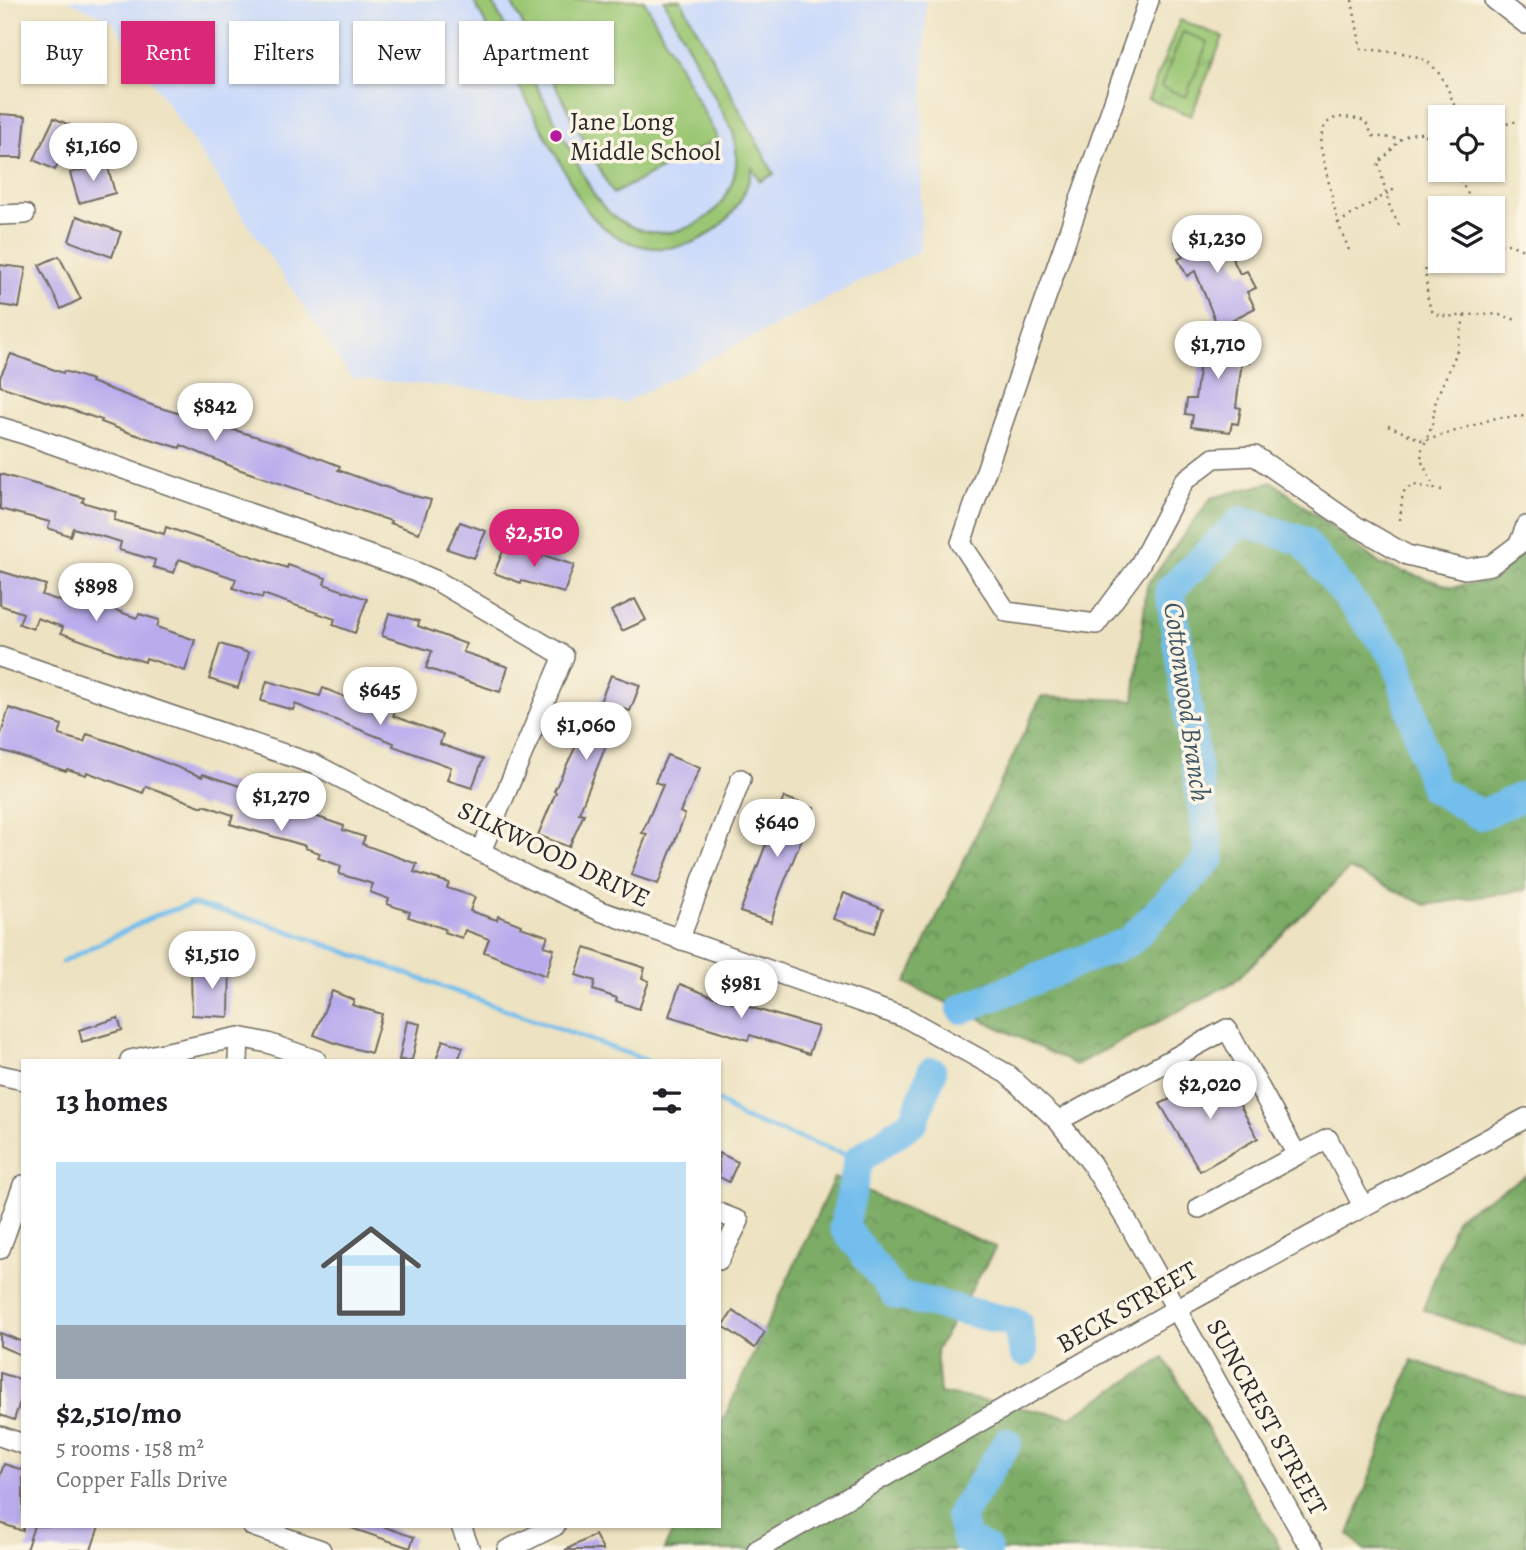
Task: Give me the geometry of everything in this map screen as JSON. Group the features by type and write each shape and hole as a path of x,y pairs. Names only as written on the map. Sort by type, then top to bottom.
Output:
{"street":[{"path":"1149,0 961,544 1007,612 1096,624 1139,566 1184,481 1214,457 1255,456 1356,526 1407,555 1465,569 1491,565 1519,544 1526,526"},
{"path":"1495,0 1526,24"},
{"path":"0,215 25,214"},
{"path":"0,427 411,570 437,581 564,656 481,851"},
{"name":"SILKWOOD DRIVE","path":"0,657 316,765 600,911 906,1018 1007,1074 1058,1121 1091,1163 1176,1308"},
{"path":"679,940 741,779"},
{"path":"1058,1121 1227,1029 1297,1155"},
{"path":"238,1059 239,1037"},
{"path":"135,1059 239,1037 268,1043 313,1059"},
{"path":"0,1075 21,1080"},
{"name":"BECK STREET","path":"757,1550 1176,1308 1526,1118"},
{"path":"1199,1208 1328,1139 1363,1206"},
{"path":"0,1249 21,1191"},
{"path":"721,1214 739,1221 721,1256"},
{"name":"SUNCREST STREET","path":"1176,1308 1303,1536 1314,1550"},
{"path":"0,1436 21,1443"},
{"path":"259,1528 321,1550"},
{"path":"462,1528 470,1550"},
{"path":"507,1550 551,1528"}],"path":[{"path":"1352,0 1361,49 1407,52 1422,58 1433,65 1450,91 1454,105"},
{"path":"1349,250 1338,223 1320,144 1325,124 1334,118 1356,119 1365,121 1373,136 1399,139 1424,133 1428,138"},
{"path":"1505,124 1518,121"},
{"path":"1399,139 1382,160 1377,162 1390,208 1399,225"},
{"path":"1338,223 1398,187"},
{"path":"1505,244 1526,251"},
{"path":"1425,269 1430,309 1442,316 1498,313 1518,321"},
{"path":"1435,489 1422,462 1421,452 1432,426 1436,399 1456,354 1465,314"},
{"path":"1388,426 1424,441 1496,418 1526,416"},
{"path":"1400,520 1405,489 1414,485 1441,490"}],"shaded area":[{"name":"Jane Long Middle School","path":"68,0 926,0 920,251 624,403 351,378 154,84 215,84 215,21 121,21 121,34 112,21"}],"green space":[{"path":"473,0 491,0 502,21 484,21"},
{"path":"510,0 644,0 718,139 613,194 555,84 614,84 614,21 521,21"},
{"path":"664,0 681,0 774,174 760,181 752,168 741,198 724,222 703,238 678,247 651,248 625,240 601,225 580,200 518,84 535,84 593,193 615,217 640,230 666,232 691,226 713,212 728,191 736,164 733,132"},
{"path":"1180,20 1223,37 1191,116 1148,99"},
{"path":"1183,32 1208,42 1186,97 1161,87"},
{"path":"1273,482 1380,564 1452,587 1493,581 1526,550 1526,890 1426,905 1349,869 1234,982 1076,1065 906,983 1041,697 1134,700 1147,585 1211,498"},
{"path":"1526,1176 1526,1346 1423,1310 1457,1217"},
{"path":"834,1178 996,1247 936,1351 940,1393 1071,1417 1164,1358 1282,1550 664,1550 674,1528 721,1528 721,1425"},
{"path":"1412,1360 1526,1398 1526,1550 1364,1550 1349,1535"}],"building":[{"path":"0,114 26,116 22,158 0,158"},
{"path":"54,118 76,128 55,170 34,160"},
{"path":"107,164 115,193 79,203 70,173"},
{"path":"77,216 121,232 112,257 69,241"},
{"path":"1209,225 1214,236 1220,233 1240,274 1247,271 1256,288 1247,292 1255,308 1218,327 1195,271 1187,276 1178,259 1183,257 1175,241"},
{"path":"59,256 81,299 61,309 39,265"},
{"path":"0,265 26,268 19,308 0,305"},
{"path":"1201,329 1242,335 1241,344 1252,346 1249,362 1242,361 1236,407 1241,408 1238,424 1232,423 1230,432 1191,427 1193,415 1185,414 1187,399 1195,399 1201,355 1198,354"},
{"path":"11,354 63,373 64,371 92,380 91,382 154,406 288,446 340,466 338,470 402,493 431,500 419,533 238,469 181,445 180,448 130,433 101,422 102,420 0,386 0,377"},
{"path":"0,474 84,498 82,502 116,512 114,520 164,534 166,527 287,568 288,565 326,578 324,584 367,599 355,633 333,625 335,619 263,594 262,598 233,588 236,579 179,559 174,573 153,567 155,560 119,550 121,542 73,528 70,536 48,528 50,522 0,509"},
{"path":"460,522 486,531 474,558 447,549"},
{"path":"506,544 542,558 543,555 574,565 564,593 522,581 521,583 494,573"},
{"path":"0,571 46,585 42,595 72,605 77,591 99,600 98,604 137,618 139,614 159,620 157,627 195,640 185,671 146,658 145,662 122,655 61,633 63,627 37,618 33,629 19,624 23,613 0,605"},
{"path":"635,599 646,620 622,631 611,611"},
{"path":"389,613 419,621 418,626 466,644 463,652 508,667 500,692 426,668 432,651 382,636"},
{"path":"220,644 249,653 238,688 209,679"},
{"path":"611,675 640,685 630,711 621,708 579,813 584,814 569,847 538,835 556,792 554,791 577,744 573,742 585,716 593,719"},
{"path":"267,681 320,696 323,688 365,705 367,699 396,709 393,716 443,734 440,744 483,759 472,788 447,780 451,767 393,746 394,743 295,704 293,710 261,701"},
{"path":"9,708 62,725 59,735 84,742 87,734 202,777 203,774 255,791 252,800 276,807 278,800 307,809 306,813 344,826 343,830 365,837 362,844 417,864 414,872 449,883 447,888 475,897 470,911 497,920 498,916 548,936 544,946 554,949 546,976 484,952 489,939 465,930 462,938 444,932 445,929 408,917 410,912 387,904 389,899 370,892 373,884 339,874 341,866 318,858 320,853 305,848 306,846 230,824 233,815 146,786 143,793 87,772 86,775 67,769 66,771 0,750 0,737"},
{"path":"667,755 700,768 680,812 685,815 658,884 631,875 647,834 642,833 663,785 655,782"},
{"path":"784,797 814,808 771,922 740,912"},
{"path":"844,893 883,909 875,933 833,919"},
{"path":"585,948 645,968 642,978 649,981 639,1009 593,990 595,981 576,975"},
{"path":"218,960 230,960 229,1017 192,1015 191,971 218,971"},
{"path":"680,984 708,995 818,1027 809,1054 750,1035 748,1040 669,1016"},
{"path":"332,991 354,1000 352,1005 382,1014 371,1053 314,1035"},
{"path":"118,1018 122,1030 82,1042 79,1030"},
{"path":"407,1021 420,1024 412,1059 399,1059"},
{"path":"443,1040 463,1047 458,1059 436,1059"},
{"path":"1222,1073 1258,1138 1200,1171 1160,1104"},
{"path":"721,1154 738,1162 729,1182 721,1178"},
{"path":"733,1311 765,1332 755,1348 723,1326"},
{"path":"0,1333 21,1341 21,1355 0,1346"},
{"path":"0,1373 21,1379 21,1399 14,1420 0,1415"},
{"path":"4,1464 21,1469 23,1531 0,1523 0,1476"},
{"path":"33,1528 98,1528 91,1550 26,1550"},
{"path":"351,1528 388,1528 414,1537 410,1548"},
{"path":"595,1535 603,1550 565,1550"}],"waterway":[{"name":"Cottonwood Branch","path":"962,1009 1130,941 1210,858 1170,590 1241,521 1303,541 1396,658 1434,788 1480,815 1526,795"},
{"path":"62,962 157,915 192,904 260,921 643,1059"},
{"name":"Cottonwood Branch","path":"932,1072 914,1121 859,1159 844,1227 896,1295 1017,1323 1023,1352"},
{"path":"721,1103 740,1117 859,1159"},
{"name":"Cottonwood Branch","path":"987,1550 966,1539 960,1516 1007,1443"}],"place":[{"name":"Jane Long Middle School","path":"556,136"}]}
